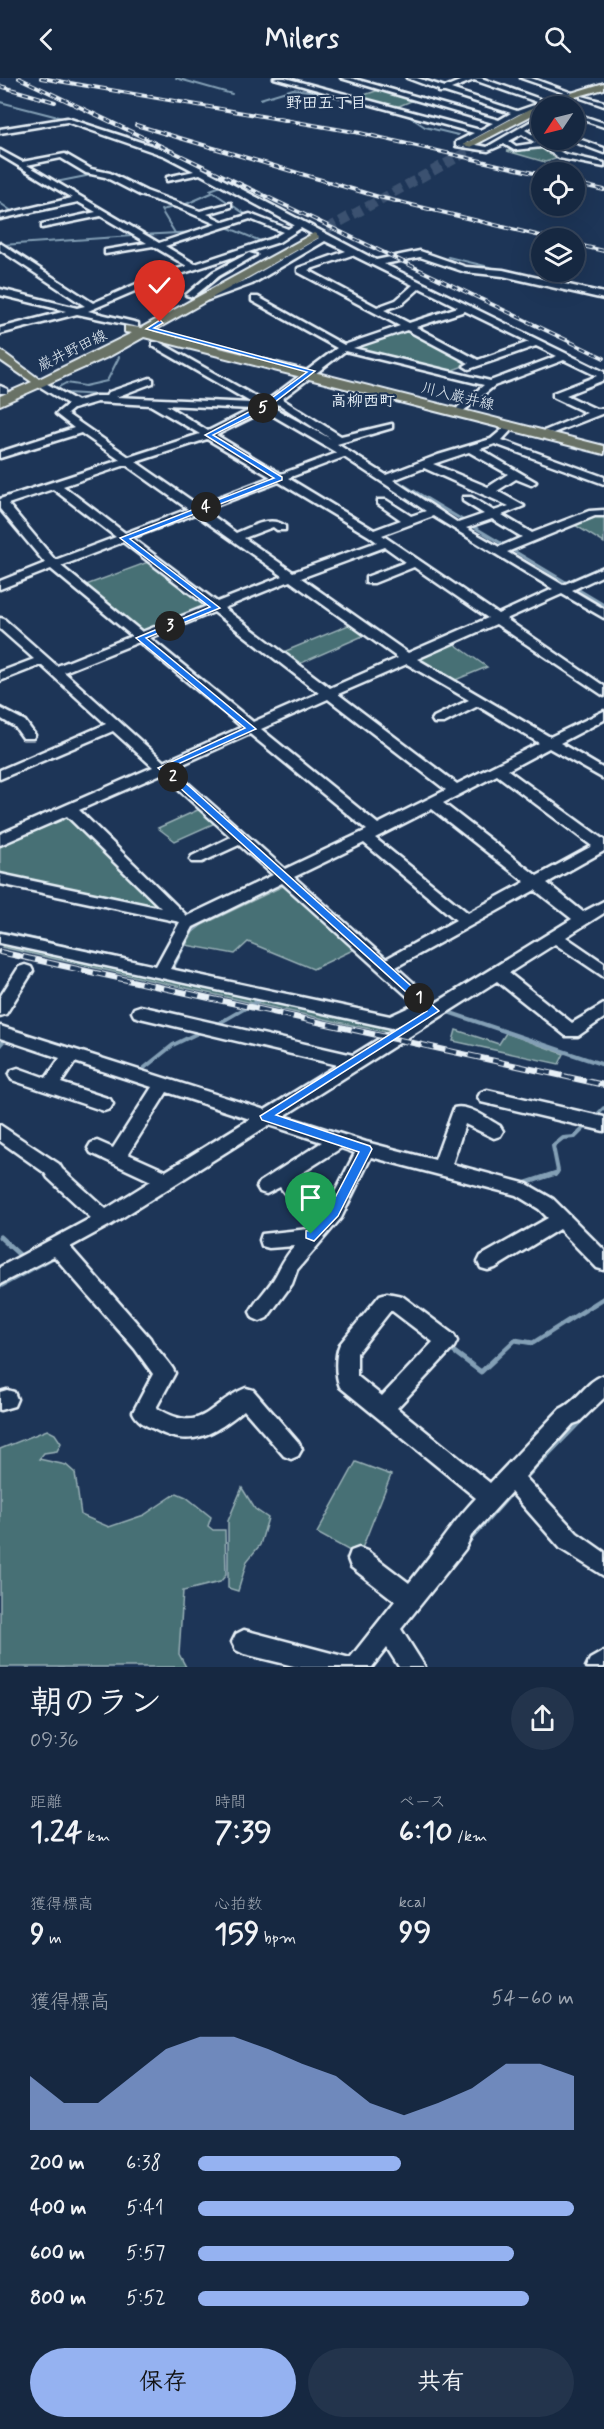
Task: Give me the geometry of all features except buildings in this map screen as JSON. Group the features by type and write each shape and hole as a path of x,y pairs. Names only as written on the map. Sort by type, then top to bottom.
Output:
{"main road":[{"path":"591,78 596,84 596,91"},
{"path":"591,78 604,80"},
{"path":"568,96 596,91"},
{"path":"580,96 596,91"},
{"path":"472,143 531,115"},
{"path":"472,143 531,119"},
{"name":"巌井野田線","path":"139,329 190,295 311,233"},
{"name":"巌井野田線","path":"1,393 38,381 205,298 311,233"},
{"name":"川入巌井線","path":"139,329 604,450"},
{"name":"巌井野田線","path":"0,354 38,381"},
{"name":"川入巌井線","path":"309,373 604,445"}],"street":[{"path":"278,78 479,132"},
{"path":"289,81 305,78"},
{"path":"344,78 498,122"},
{"path":"410,78 517,113"},
{"path":"393,110 473,78 531,98"},
{"path":"524,78 572,94"},
{"path":"350,99 381,88"},
{"path":"596,91 604,104"},
{"path":"472,143 479,132 517,113 531,110"},
{"path":"409,114 435,130 472,143"},
{"path":"585,119 604,125"},
{"path":"0,131 67,120 139,143 203,171 311,233 378,262 418,285 604,376"},
{"path":"472,143 459,144 488,149 522,131 521,129 531,122"},
{"path":"586,130 604,125"},
{"path":"522,131 529,137"},
{"path":"504,140 529,137"},
{"path":"504,140 514,148 531,145"},
{"path":"585,141 604,151"},
{"path":"550,150 562,156 604,165"},
{"path":"0,152 194,267"},
{"path":"21,164 62,156 89,171 104,174 143,193 182,206 221,225"},
{"path":"170,179 203,171"},
{"path":"0,217 79,199"},
{"path":"200,214 228,205"},
{"path":"45,226 102,213"},
{"path":"108,252 155,245 250,216 289,232 311,233"},
{"path":"0,331 92,307 148,282 269,242 289,232"},
{"path":"190,295 216,274 269,246 269,242"},
{"path":"0,246 92,307"},
{"path":"352,252 301,270 477,363"},
{"path":"378,262 420,254 465,269 502,273 601,295"},
{"path":"376,310 399,302 418,285"},
{"path":"0,292 139,329"},
{"path":"0,297 72,312"},
{"path":"255,299 343,348 491,384"},
{"path":"465,308 343,348 266,404 208,435 0,503 53,566 144,636 374,834 466,921"},
{"path":"450,374 536,343"},
{"path":"156,344 266,404 305,422 334,441 345,453 389,478 434,512 463,524 570,586 604,614"},
{"path":"462,409 491,384 564,357"},
{"path":"600,411 557,395 604,376"},
{"path":"38,381 76,405"},
{"path":"111,397 150,381"},
{"path":"266,404 153,402 111,397 76,405 61,414 408,659 604,775"},
{"path":"153,402 373,534 604,692"},
{"path":"549,431 600,411"},
{"path":"334,441 342,441 388,426"},
{"path":"389,478 495,441 510,426"},
{"path":"0,455 82,429"},
{"path":"495,441 604,481"},
{"path":"470,448 531,482"},
{"path":"0,585 345,453"},
{"path":"426,465 489,491 518,506 463,524"},
{"path":"489,491 516,474"},
{"path":"54,485 457,791"},
{"path":"467,499 531,538"},
{"path":"382,502 410,520"},
{"path":"373,534 434,512"},
{"path":"505,548 593,513 604,513"},
{"path":"235,537 274,523 281,528"},
{"path":"56,671 386,543"},
{"path":"370,580 415,563"},
{"path":"0,840 604,571"},
{"path":"0,622 430,1008"},
{"path":"0,677 43,660"},
{"path":"439,720 478,701"},
{"path":"1,713 20,724 28,735"},
{"path":"0,879 184,920 287,879 436,804 457,791 501,772 604,715"},
{"path":"0,775 116,726"},
{"path":"385,966 603,846 501,772"},
{"path":"436,804 582,919"},
{"path":"69,809 184,920"},
{"path":"197,859 241,838"},
{"path":"0,938 162,969 392,1022 430,1008 499,974 604,906"},
{"path":"162,969 184,920"},
{"path":"557,938 604,971"},
{"path":"0,1010 24,971"},
{"path":"499,974 572,1032 604,1010"},
{"path":"0,1276 60,1250 166,1179 354,1062 430,1008"},
{"path":"140,1012 354,1062"},
{"path":"0,1032 366,1149 520,1189 546,1203 604,1262"},
{"path":"49,1086 71,1055"},
{"path":"18,1075 104,1104"},
{"path":"117,1157 163,1084"},
{"path":"487,1097 596,1122"},
{"path":"441,1168 460,1113 494,1131"},
{"path":"0,1132 53,1169 54,1173 105,1219"},
{"path":"267,1187 339,1140"},
{"path":"97,1148 166,1179"},
{"path":"260,1312 285,1278 289,1266 334,1213 366,1149"},
{"path":"282,1176 302,1200"},
{"path":"488,1262 561,1219"},
{"path":"269,1240 314,1236"},
{"path":"60,1250 96,1294 105,1300 143,1344 145,1350 165,1373 143,1412 176,1429 202,1427 215,1421 219,1415 246,1397 291,1449"},
{"path":"384,1408 447,1341 395,1302 387,1301 347,1350 347,1380 491,1497"},
{"path":"357,1667 390,1633 410,1598 491,1497 516,1482 567,1416 572,1415 604,1384"},
{"path":"516,1482 569,1541 604,1565"},
{"path":"359,1559 410,1598"},
{"path":"390,1633 413,1667"},
{"path":"244,1642 344,1667"},
{"path":"598,1667 604,1663"}],"green space":[{"path":"379,90 414,100 394,108 355,98"},
{"path":"531,147 531,150 548,150 562,157 545,162 507,151"},
{"path":"406,330 468,360 469,364 450,371 441,370 354,348"},
{"path":"596,515 604,515 604,543 573,524"},
{"path":"148,562 204,605 204,608 143,632 86,585"},
{"path":"351,624 365,635 297,665 281,653"},
{"path":"453,643 487,667 453,681 420,662 421,657"},
{"path":"200,809 215,823 175,841 158,828"},
{"path":"64,817 72,818 160,905 157,907 0,874 0,846"},
{"path":"285,885 355,949 313,969 248,942 235,954 186,945 193,932 202,925"},
{"path":"6,944 396,1030 385,1032 356,1026 2,947"},
{"path":"456,1030 499,1044 506,1033 564,1054 559,1064 453,1041"},
{"path":"47,1430 55,1434 61,1443 57,1451 44,1453 39,1459 66,1465 75,1473 81,1515 109,1527 144,1515 177,1493 186,1497 211,1517 208,1526 213,1530 225,1530 226,1575 220,1582 183,1591 179,1654 186,1667 0,1667 0,1449"},
{"path":"356,1462 391,1475 359,1556 317,1533"},
{"path":"242,1488 255,1509 268,1518 260,1545 247,1561 238,1591 228,1588 228,1521"}],"waterway":[{"path":"176,78 232,94"},
{"path":"260,99 293,89 317,92 407,115 425,127 458,135"},
{"path":"0,102 62,118"},
{"path":"585,117 604,123"},
{"path":"86,124 161,149"},
{"path":"187,161 250,194"},
{"path":"56,182 96,174"},
{"path":"213,192 210,190 224,185"},
{"path":"175,233 161,210 184,205 213,192"},
{"path":"213,192 248,216 244,217"},
{"path":"0,203 13,212"},
{"path":"224,226 263,242"},
{"path":"141,235 196,232"},
{"path":"2,245 132,236"},
{"path":"448,257 506,271"},
{"path":"381,263 549,345"},
{"path":"407,323 455,307"},
{"path":"343,345 401,325"},
{"path":"312,365 336,347"},
{"path":"57,388 66,383 85,386 107,381 119,357"},
{"path":"263,404 296,377"},
{"path":"55,387 66,393 225,402"},
{"path":"272,405 283,407 302,420"},
{"path":"336,442 416,492"},
{"path":"414,491 604,605"},
{"path":"9,504 53,558"},
{"path":"569,581 604,566"},
{"path":"467,791 604,721"},
{"path":"562,743 604,768"},
{"path":"459,795 470,789"},
{"path":"172,969 191,932 200,924 310,869"},
{"path":"0,932 161,967"},
{"path":"171,969 202,976"},
{"path":"216,1025 261,999"},
{"path":"445,1011 604,1065"},
{"path":"143,1069 173,1045 202,1031"},
{"path":"0,1045 5,1039"},
{"path":"594,1118 604,1108"},
{"path":"555,1175 558,1171 553,1146 563,1138 575,1137 588,1124"},
{"path":"526,1183 556,1173"},
{"path":"149,1201 165,1190"},
{"path":"0,1237 23,1258"},
{"path":"0,1286 57,1255"},
{"path":"449,1348 481,1372 515,1340 533,1343 604,1298"},
{"path":"522,1481 586,1415"},
{"path":"466,1544 513,1491"}],"tunnel":[{"path":"314,236 478,146"}],"railway":[{"path":"19,78 604,358"},
{"path":"41,78 360,133 531,172"},
{"path":"0,86 55,102"},
{"path":"136,125 379,197 531,234"},
{"path":"585,186 604,190"},
{"path":"585,247 604,251"},
{"path":"0,952 604,1085"}],"district":[{"name":"野田五丁目","path":"326,102"},
{"name":"高柳西町","path":"363,400"}],"route":[{"path":"160,322 149,329 312,371 265,407 208,435 279,478 124,538 216,608 140,638 251,729 163,768 434,1011 266,1116 366,1149 334,1213 314,1236 311,1234"}]}
